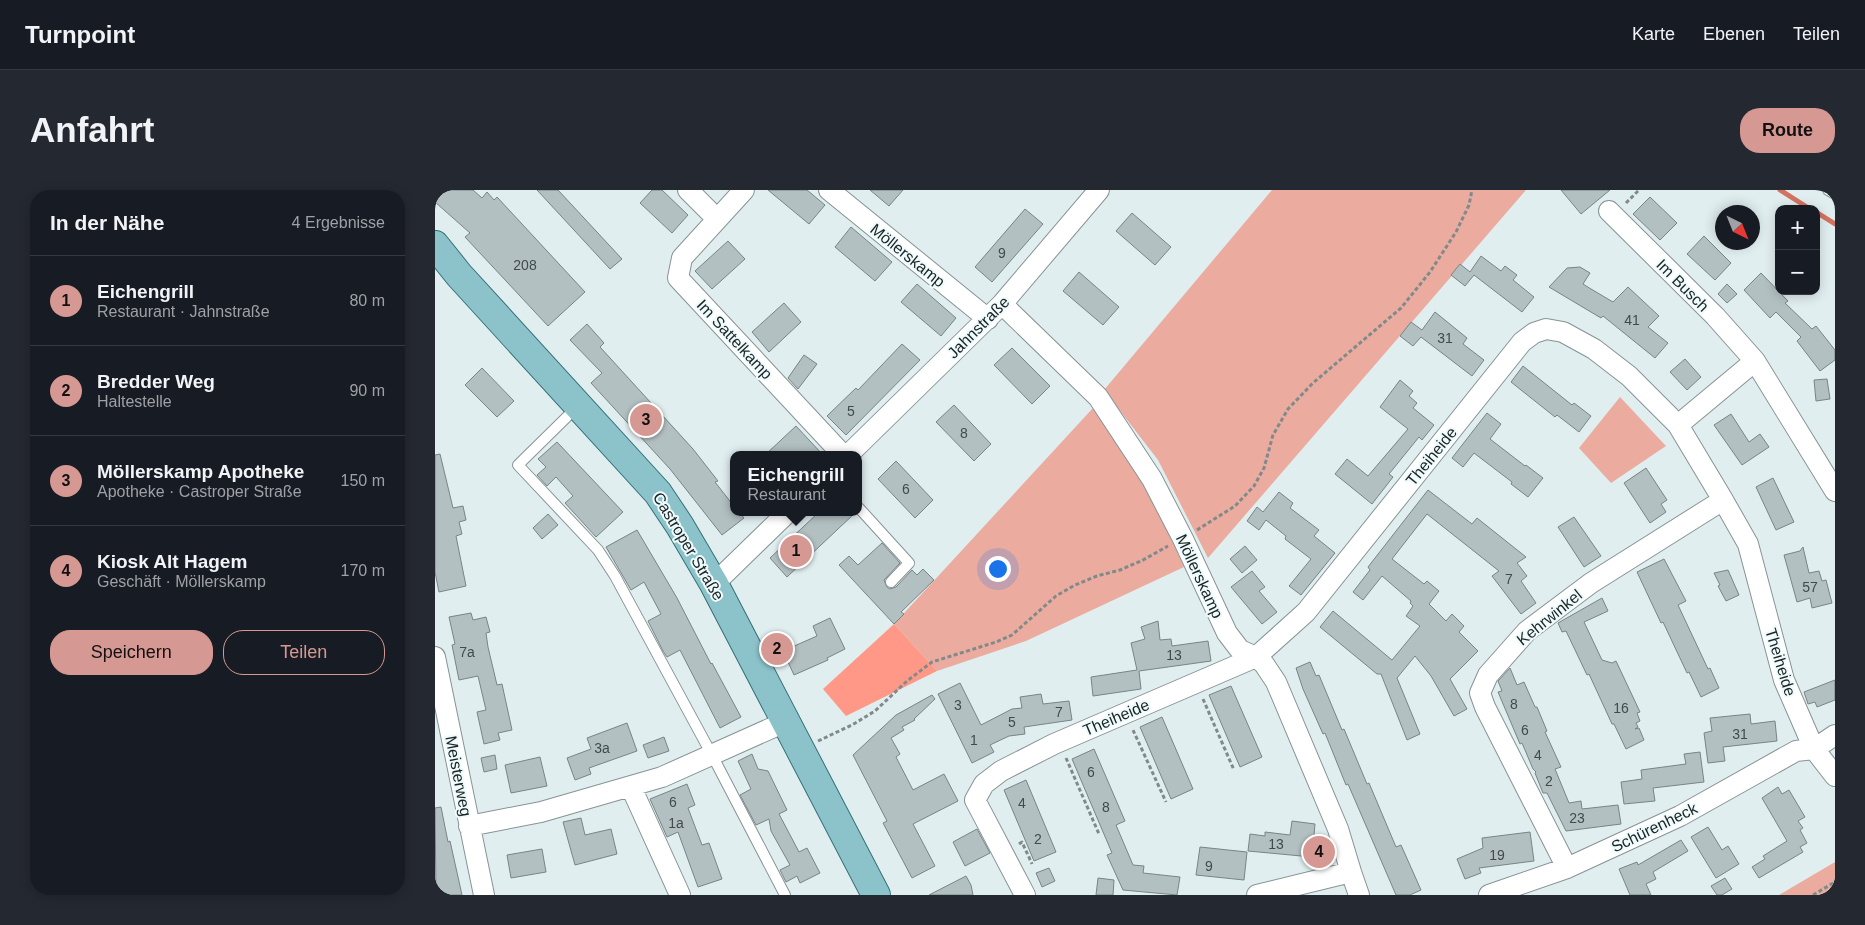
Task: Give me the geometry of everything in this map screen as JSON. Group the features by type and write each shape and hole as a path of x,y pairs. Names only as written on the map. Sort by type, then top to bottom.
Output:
{"main road":[{"name":"Castroper Straße","path":"435,245 459,275 658,493 714,584 875,895"}],"street":[{"path":"688,190 717,219"},
{"name":"Im Sattelkamp","path":"744,190 682,258 678,278 839,451"},
{"name":"Möllerskamp","path":"829,190 988,319"},
{"name":"Jahnstraße","path":"852,451 988,319 1099,190"},
{"name":"Im Busch","path":"1609,211 1715,316 1755,361 1835,491"},
{"name":"Möllerskamp","path":"1002,304 1098,397 1151,479 1183,539 1227,633 1240,650 1257,657 1276,682 1338,829 1351,872"},
{"name":"Theiheide","path":"1025,895 975,800 984,784 1001,771 1059,742 1257,657 1306,612 1522,342 1534,333 1546,329 1563,332 1594,349 1629,376 1678,425 1748,544 1784,680 1814,749 1835,776"},
{"path":"1678,425 1755,361"},
{"name":"Kehrwinkel","path":"1567,868 1485,707 1481,693 1488,675 1527,631 1591,583 1723,500"},
{"path":"714,584 784,516"},
{"name":"Meisterweg","path":"435,657 484,895"},
{"path":"469,826 541,812 662,777 785,722"},
{"path":"1814,749 1835,735"},
{"name":"Schürenheck","path":"1489,895 1567,868 1680,816 1796,751 1814,749"},
{"path":"631,787 680,895"},
{"path":"1257,895 1351,872 1359,895"}],"lane":[{"path":"1828,190 1835,194"},
{"path":"579,406 518,465 599,550 712,755 785,895"},
{"path":"862,511 909,563 891,582"}],"path":[{"path":"1196,683 1234,770"},
{"path":"1125,713 1166,802"},
{"path":"1059,742 1099,834"},
{"path":"1813,895 1835,882"}],"shaded area":[{"path":"1272,190 1526,190 1208,558 1158,460 1104,390"},
{"path":"1620,397 1666,446 1611,483 1579,448"},
{"path":"1093,408 1141,475 1184,567 1026,641 937,671 894,624"},
{"path":"894,624 937,671 846,716 823,689"},
{"path":"1835,862 1835,895 1779,895"}],"building":[{"path":"435,190 473,190 482,198 487,192 494,200 497,197 585,292 548,326 465,237 470,233 435,202"},
{"path":"537,190 558,190 622,259 610,269"},
{"path":"652,190 662,190 688,215 672,233 640,203"},
{"path":"768,190 807,190 825,205 809,224"},
{"path":"870,190 903,190 889,206"},
{"path":"1561,190 1610,190 1581,214"},
{"path":"1650,197 1677,223 1660,240 1633,214"},
{"path":"1025,209 1043,224 992,282 975,267"},
{"path":"1132,213 1171,247 1155,265 1116,231"},
{"path":"851,227 892,262 875,281 835,247"},
{"path":"1704,236 1715,247 1715,250 1718,250 1731,263 1715,280 1687,254"},
{"path":"728,241 745,259 712,289 695,271"},
{"path":"1481,256 1501,271 1505,266 1517,275 1513,280 1534,297 1522,312 1474,275 1465,286 1451,275 1460,264 1470,272"},
{"path":"1580,267 1590,273 1583,284 1591,289 1613,302 1628,287 1659,316 1648,327 1668,343 1655,358 1603,316 1601,318 1549,287 1567,268"},
{"path":"1079,272 1119,307 1103,325 1063,291"},
{"path":"1761,273 1775,288 1775,295 1782,295 1788,301 1785,303 1812,329 1816,326 1835,350 1835,360 1820,371 1797,341 1801,337 1776,312 1770,318 1744,290"},
{"path":"917,284 956,318 941,336 901,302"},
{"path":"1727,284 1737,294 1727,303 1718,294"},
{"path":"784,303 801,322 769,352 752,332"},
{"path":"1435,312 1467,338 1463,344 1484,360 1472,376 1421,337 1413,346 1400,336 1411,322 1422,330"},
{"path":"587,324 604,343 600,347 693,449 718,481 715,482 730,501 730,516 742,516 744,518 722,535 670,469 591,383 602,373 570,340"},
{"path":"902,344 920,360 846,435 827,416 856,388 858,390"},
{"path":"1012,348 1050,386 1032,404 994,365"},
{"path":"804,355 817,364 798,389 788,378"},
{"path":"1685,359 1701,377 1687,390 1670,372"},
{"path":"1523,366 1572,405 1574,403 1591,416 1579,432 1557,415 1555,417 1511,382"},
{"path":"482,368 514,401 497,417 465,385"},
{"path":"1827,379 1830,399 1816,401 1814,380"},
{"path":"1400,380 1413,391 1409,396 1417,403 1413,408 1434,425 1422,440 1419,437 1389,474 1393,477 1372,504 1335,474 1347,459 1368,476 1408,429 1380,407"},
{"path":"954,405 991,444 974,461 936,422"},
{"path":"1487,413 1501,424 1490,439 1543,478 1528,497 1511,484 1512,482 1474,453 1463,467 1452,458"},
{"path":"1731,414 1749,442 1760,434 1769,447 1742,465 1714,425"},
{"path":"796,426 819,451 769,451"},
{"path":"557,442 623,512 596,537 565,503 573,496 556,477 547,486 537,475 546,467 538,459"},
{"path":"440,454 453,508 463,506 466,520 459,522 462,534 456,536 466,586 439,592 435,572 435,455"},
{"path":"896,461 933,500 915,518 878,479"},
{"path":"1646,468 1667,500 1661,504 1666,512 1650,523 1624,483"},
{"path":"1773,478 1794,522 1776,530 1756,487"},
{"path":"1428,490 1472,524 1477,518 1526,557 1517,563 1527,576 1521,581 1536,603 1521,614 1492,576 1499,571 1427,514 1392,559 1424,584 1427,581 1439,591 1429,604 1446,621 1452,614 1464,626 1459,632 1478,651 1450,679 1467,709 1454,716 1431,676 1415,656 1397,678 1420,734 1407,740 1381,674 1377,674 1320,627 1333,611 1392,660 1420,626 1406,616 1413,606 1410,603 1411,601 1382,576 1363,600 1353,592 1370,570 1368,567"},
{"path":"1279,492 1293,503 1290,508 1319,530 1314,536 1335,553 1301,595 1289,586 1311,559 1285,539 1286,536 1266,520 1259,530 1247,521 1257,507 1263,512"},
{"path":"548,514 558,525 542,539 533,528"},
{"path":"815,516 852,516 787,577 770,558"},
{"path":"1574,517 1601,556 1584,567 1558,527"},
{"path":"637,530 677,598 741,717 720,728 680,650 667,657 663,651 648,621 661,614 644,582 631,590 606,547"},
{"path":"882,543 900,563 884,580 887,587 890,589 896,587 912,570 917,575 923,569 934,580 901,612 904,614 894,624 839,565 849,556 858,565"},
{"path":"1245,546 1257,560 1242,573 1230,559"},
{"path":"1803,547 1809,573 1819,571 1822,581 1826,580 1832,603 1812,608 1810,598 1797,602 1784,555 1800,551"},
{"path":"1664,559 1686,601 1678,605 1719,688 1701,697 1689,672 1687,673 1663,622 1661,623 1637,572"},
{"path":"1728,570 1739,595 1726,601 1714,573"},
{"path":"1252,571 1265,587 1259,591 1277,612 1262,624 1231,587"},
{"path":"1602,598 1608,611 1584,622 1602,660 1612,663 1616,661 1640,712 1637,713 1640,721 1636,723 1638,727 1635,729 1639,728 1644,740 1626,749 1566,631 1562,632 1558,623"},
{"path":"471,613 473,620 486,617 490,632 486,633 488,647 497,685 502,684 512,730 498,733 500,740 484,744 477,712 486,710 478,676 459,680 452,645 455,644 449,617"},
{"path":"830,618 845,649 827,658 828,660 794,675 783,651 817,636 813,626"},
{"path":"1158,621 1160,640 1171,639 1172,646 1208,641 1211,661 1139,671 1141,689 1093,696 1091,677 1137,670 1131,643 1145,639 1141,627"},
{"path":"1310,662 1316,676 1319,675 1367,784 1369,783 1396,847 1401,845 1421,890 1410,895 1396,895 1348,784 1346,785 1325,733 1323,734 1303,689 1296,668"},
{"path":"1510,668 1517,685 1524,682 1535,707 1537,707 1547,731 1545,732 1561,767 1555,769 1569,803 1581,801 1582,809 1618,805 1621,824 1566,831 1547,793 1543,793 1536,772 1522,743 1520,744 1498,692 1502,691 1498,681"},
{"path":"1835,680 1835,700 1817,707 1815,702 1808,704 1804,692"},
{"path":"960,683 981,725 1012,709 1022,708 1020,697 1041,694 1043,704 1069,701 1072,720 1024,727 1025,734 1009,736 990,745 994,752 972,763 938,694"},
{"path":"1231,686 1262,757 1240,767 1209,695"},
{"path":"932,695 935,699 915,720 902,727 904,730 891,738 900,754 896,757 913,790 944,774 958,801 913,824 935,866 912,878 883,823 887,821 853,755 896,715"},
{"path":"1750,714 1751,724 1775,721 1777,741 1723,747 1725,761 1708,763 1704,733 1712,731 1710,718"},
{"path":"1162,717 1193,789 1171,799 1140,727"},
{"path":"627,723 637,751 589,768 591,774 575,780 567,758 591,749 587,738"},
{"path":"664,737 669,751 648,758 643,745"},
{"path":"1094,749 1125,821 1116,825 1133,865 1144,866 1143,873 1180,877 1177,895 1123,890 1107,855 1112,853 1072,759"},
{"path":"1700,752 1704,782 1653,788 1655,801 1624,804 1621,782 1642,779 1641,770 1686,764 1684,754"},
{"path":"752,754 758,769 768,771 787,810 779,814 799,852 807,848 820,873 800,883 797,876 786,882 780,870 790,865 771,831 769,819 756,825 740,795 751,789 738,761"},
{"path":"495,755 497,769 484,772 481,758"},
{"path":"540,757 547,786 511,793 505,765"},
{"path":"1026,780 1056,852 1034,861 1004,790"},
{"path":"687,784 695,805 688,808 702,845 709,843 722,879 698,887 678,832 667,837 650,799"},
{"path":"1778,787 1782,794 1789,790 1805,817 1798,821 1803,828 1800,830 1807,843 1800,847 1803,852 1759,878 1752,867 1765,859 1763,856 1787,841 1762,798"},
{"path":"441,807 462,895 436,895 435,808"},
{"path":"581,818 585,835 611,829 617,854 575,865 563,822"},
{"path":"1292,821 1315,824 1312,857 1248,851 1250,834 1265,836 1265,832 1290,835"},
{"path":"1708,827 1722,850 1728,846 1739,864 1716,878 1691,837"},
{"path":"977,829 990,853 965,866 953,842"},
{"path":"1530,832 1534,861 1479,868 1481,873 1465,879 1457,859 1483,848 1482,838"},
{"path":"1681,840 1688,851 1653,872 1656,879 1646,884 1651,895 1630,895 1619,869 1637,862 1638,865"},
{"path":"1200,847 1247,852 1244,880 1196,875"},
{"path":"542,849 546,872 511,878 507,855"},
{"path":"1049,868 1055,881 1042,887 1036,873"},
{"path":"966,876 971,885 973,895 929,895"},
{"path":"1098,878 1114,880 1113,895 1096,895"},
{"path":"1725,878 1732,889 1722,895 1717,895 1711,886"}],"waterway":[{"path":"1780,190 1804,205"},
{"path":"1820,215 1835,224"}],"place":[{"name":"Möllerskamp Apotheke","path":"646,420"},
{"name":"Eichengrill","path":"796,551"},
{"name":"Bredder Weg","path":"777,649"},
{"name":"Kiosk Alt Hagem","path":"1319,852"}]}
